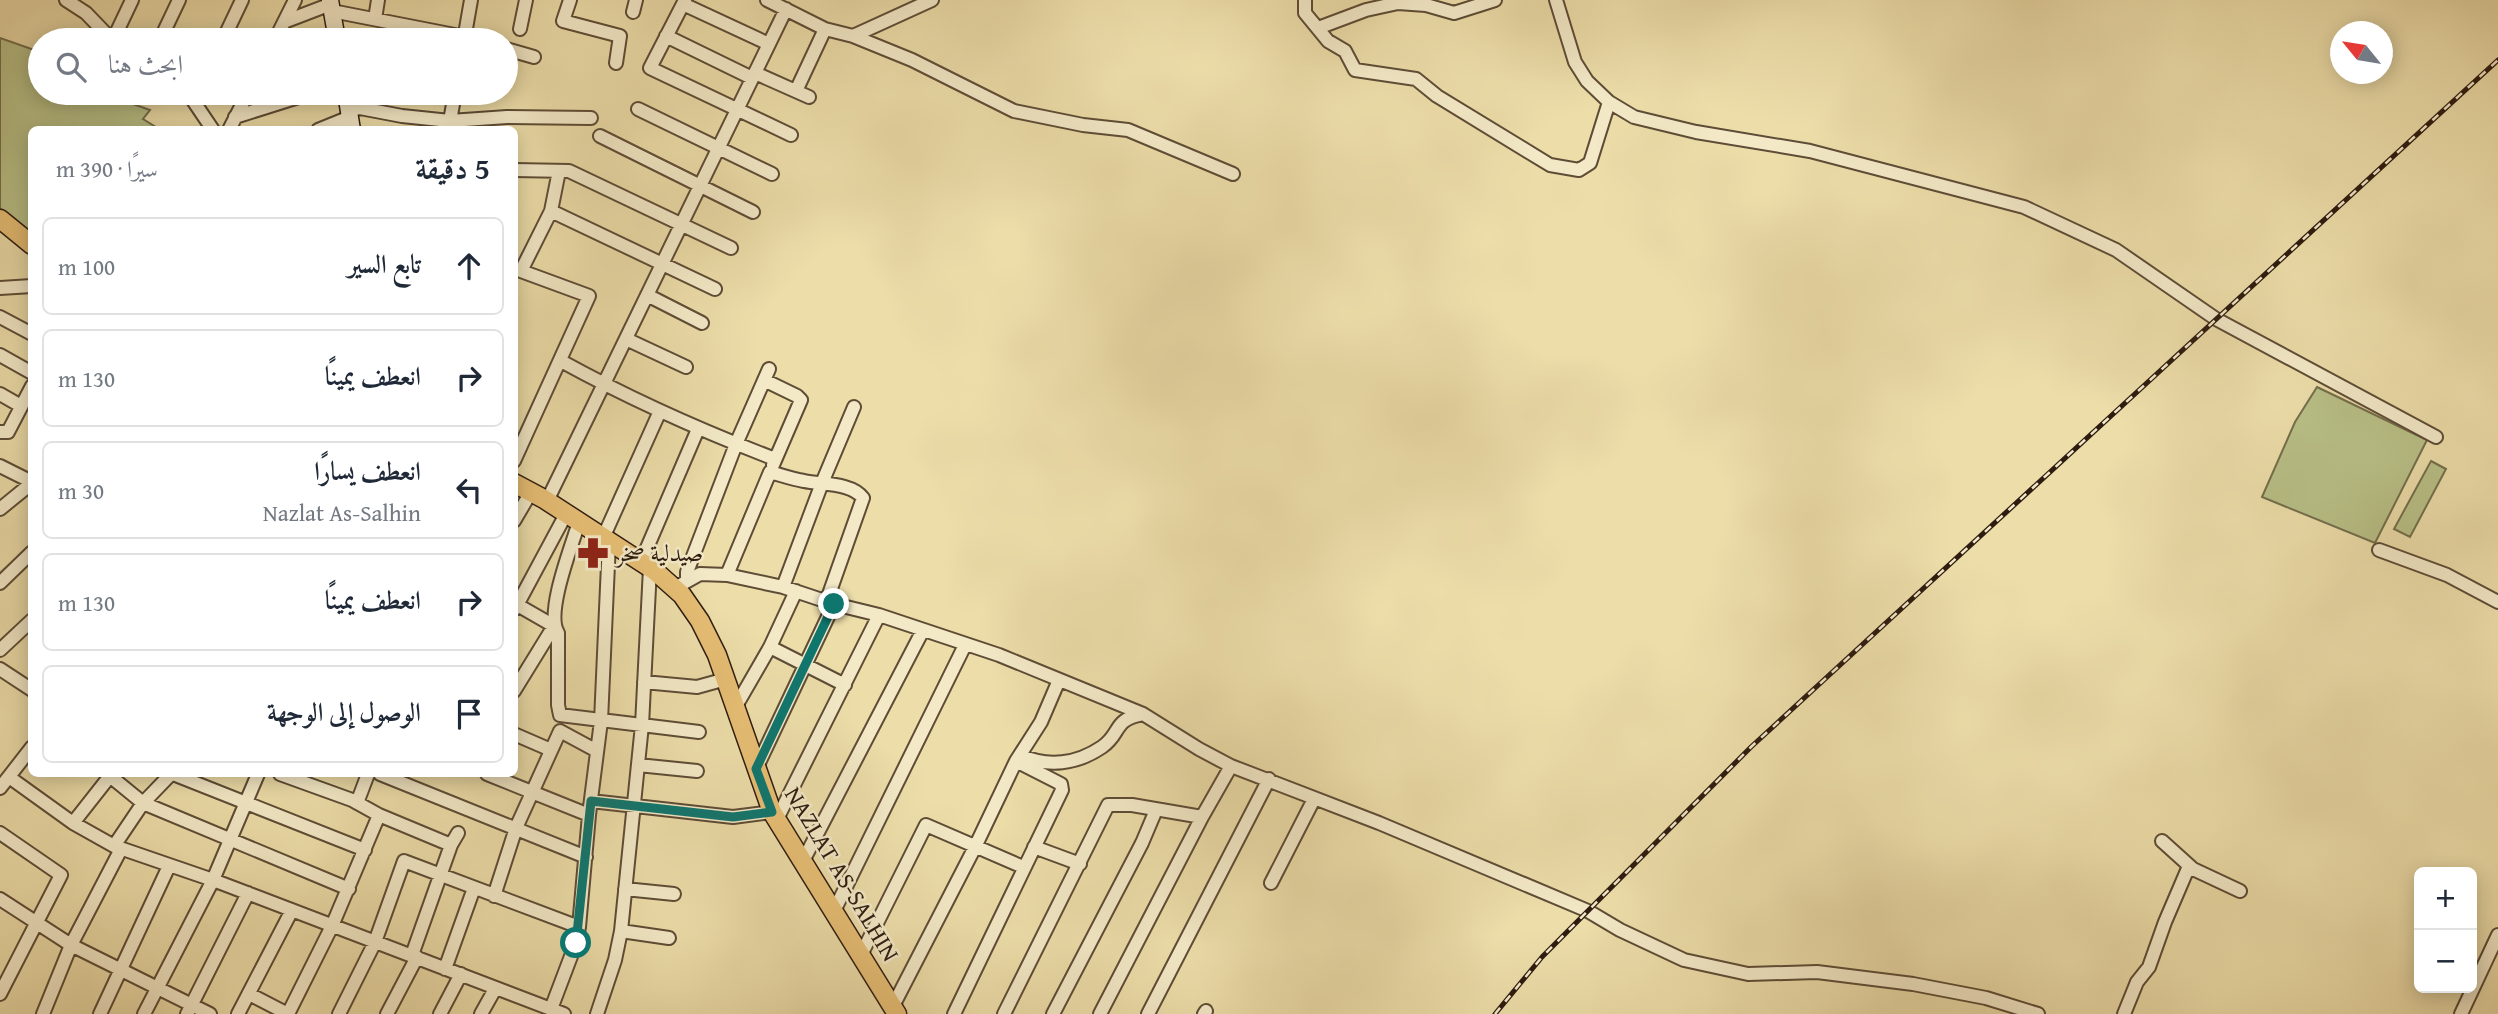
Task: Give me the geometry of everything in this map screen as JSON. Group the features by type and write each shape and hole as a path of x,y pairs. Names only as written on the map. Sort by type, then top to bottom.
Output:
{"main road":[{"path":"0,221 28,242"},
{"name":"NAZLAT AS-SALHIN","path":"518,485 681,584 726,679 774,816 895,1010"}],"street":[{"path":"66,0 86,13 101,28"},
{"path":"86,13 92,0"},
{"path":"119,28 132,0"},
{"path":"166,28 179,0"},
{"path":"229,28 242,0"},
{"path":"281,28 295,0"},
{"path":"374,19 378,0"},
{"path":"467,28 471,0"},
{"path":"520,29 526,0"},
{"path":"570,0 564,21 620,36 616,63"},
{"path":"767,0 825,29 853,36 912,60 1014,111 1083,125 1128,130 1233,174"},
{"path":"853,36 932,0"},
{"path":"1305,0 1305,13 1328,41 1345,51 1355,70 1416,79 1437,96 1550,165 1579,170 1590,163 1609,102"},
{"path":"1318,28 1366,10 1398,4 1426,5 1454,13 1495,0"},
{"path":"1556,0 1575,62 1587,81 1609,102 1634,117 1696,132 1810,151 2024,207 2116,250 2216,319 2437,437"},
{"path":"769,44 684,2 650,68 791,135"},
{"path":"284,22 331,5 374,19 415,28"},
{"path":"331,5 335,28"},
{"path":"518,517 539,497 603,385 786,9"},
{"path":"796,91 825,29"},
{"path":"666,36 808,97"},
{"path":"518,52 534,57"},
{"path":"199,105 211,126"},
{"path":"232,123 242,105"},
{"path":"232,123 279,105"},
{"path":"450,121 453,105"},
{"path":"330,126 351,119 360,108 450,121 507,117 591,118"},
{"path":"638,109 772,174"},
{"path":"600,136 753,212"},
{"path":"518,170 569,171 731,248"},
{"path":"518,452 589,296 521,271 551,211 559,171"},
{"path":"551,211 715,289"},
{"path":"2,291 28,287"},
{"path":"647,295 702,323"},
{"path":"0,317 28,332"},
{"path":"626,339 686,367"},
{"path":"0,355 28,371"},
{"path":"561,361 603,385 698,429 775,459"},
{"path":"681,584 766,375 801,400 727,575"},
{"path":"0,432 8,432 28,393"},
{"path":"0,394 21,406"},
{"path":"783,587 822,483 855,407"},
{"path":"9,777 73,823 118,847 213,880 557,1012 579,927 601,721 606,540 660,411"},
{"path":"597,1014 615,960 621,932 642,726 646,565 698,429"},
{"path":"0,466 28,480"},
{"path":"756,769 831,602 863,498 858,492 770,472"},
{"path":"0,509 28,485"},
{"path":"18,494 28,499"},
{"path":"518,600 573,518"},
{"path":"518,684 554,626 558,588 573,518"},
{"path":"2379,550 2457,579 2498,602"},
{"path":"0,583 28,556"},
{"path":"681,584 700,574 727,575 783,587 879,615 999,655 1143,715 1199,750 1231,766 1379,823 1588,911 1620,930 1684,960 1748,974 1817,972 1913,984 1986,998 2038,1014"},
{"path":"736,706 796,591"},
{"path":"518,607 554,626 558,633 560,715 699,732"},
{"path":"591,801 733,817 774,816 845,685 879,615"},
{"path":"0,650 28,626"},
{"path":"803,861 923,630"},
{"path":"834,911 965,645"},
{"path":"769,647 845,685"},
{"path":"0,669 28,687"},
{"path":"644,682 697,687 726,679"},
{"path":"895,1010 1018,758 1041,722 1059,680"},
{"path":"1018,758 1049,764 1069,762 1103,746 1121,722 1129,717 1143,715"},
{"path":"495,896 516,828 560,731 597,751"},
{"path":"518,736 551,750"},
{"path":"0,788 28,752"},
{"path":"954,1014 1062,786 1018,758"},
{"path":"638,765 697,771"},
{"path":"1100,1014 1231,766"},
{"path":"73,823 109,777"},
{"path":"111,777 143,803 349,889"},
{"path":"43,1014 71,945 118,847 143,803 169,777"},
{"path":"180,777 365,850"},
{"path":"144,1014 213,880 257,777"},
{"path":"289,777 357,803 451,845"},
{"path":"357,803 367,777"},
{"path":"388,777 586,857"},
{"path":"494,777 589,816"},
{"path":"1148,1014 1269,779"},
{"path":"1271,883 1314,799"},
{"path":"1004,1014 1108,805 1132,804 1202,817"},
{"path":"1053,1014 1142,843 1156,810"},
{"path":"249,994 288,1014 349,889 379,815"},
{"path":"861,955 923,828 929,825 1023,867"},
{"path":"387,1014 414,956 451,845 458,832"},
{"path":"0,833 61,875 0,994"},
{"path":"2162,841 2189,866 2240,891"},
{"path":"1034,846 1080,864"},
{"path":"339,1014 375,943 404,861 579,927"},
{"path":"100,1014 169,866"},
{"path":"2124,1014 2137,982 2149,967 2189,866"},
{"path":"445,969 474,888"},
{"path":"625,889 674,894"},
{"path":"190,1009 247,893"},
{"path":"0,899 71,945 158,987 190,1009 211,1014"},
{"path":"238,1014 292,910"},
{"path":"621,932 669,938"},
{"path":"2461,1014 2498,935"},
{"path":"440,1014 461,974"},
{"path":"481,1014 495,989"}],"green space":[{"path":"0,38 28,48 28,105 136,105 150,110 143,119 154,126 28,126 28,233 0,208"},
{"path":"2317,387 2427,440 2375,543 2262,497 2295,422"},
{"path":"2431,461 2446,469 2410,537 2394,529"}],"railway":[{"path":"1495,1014 1542,957 1751,747 2498,60"}],"place":[{"name":"صيدلية صخر","path":"593,553"}],"route":[{"path":"576,943 591,801 733,817 772,812 756,769 834,604"}]}
